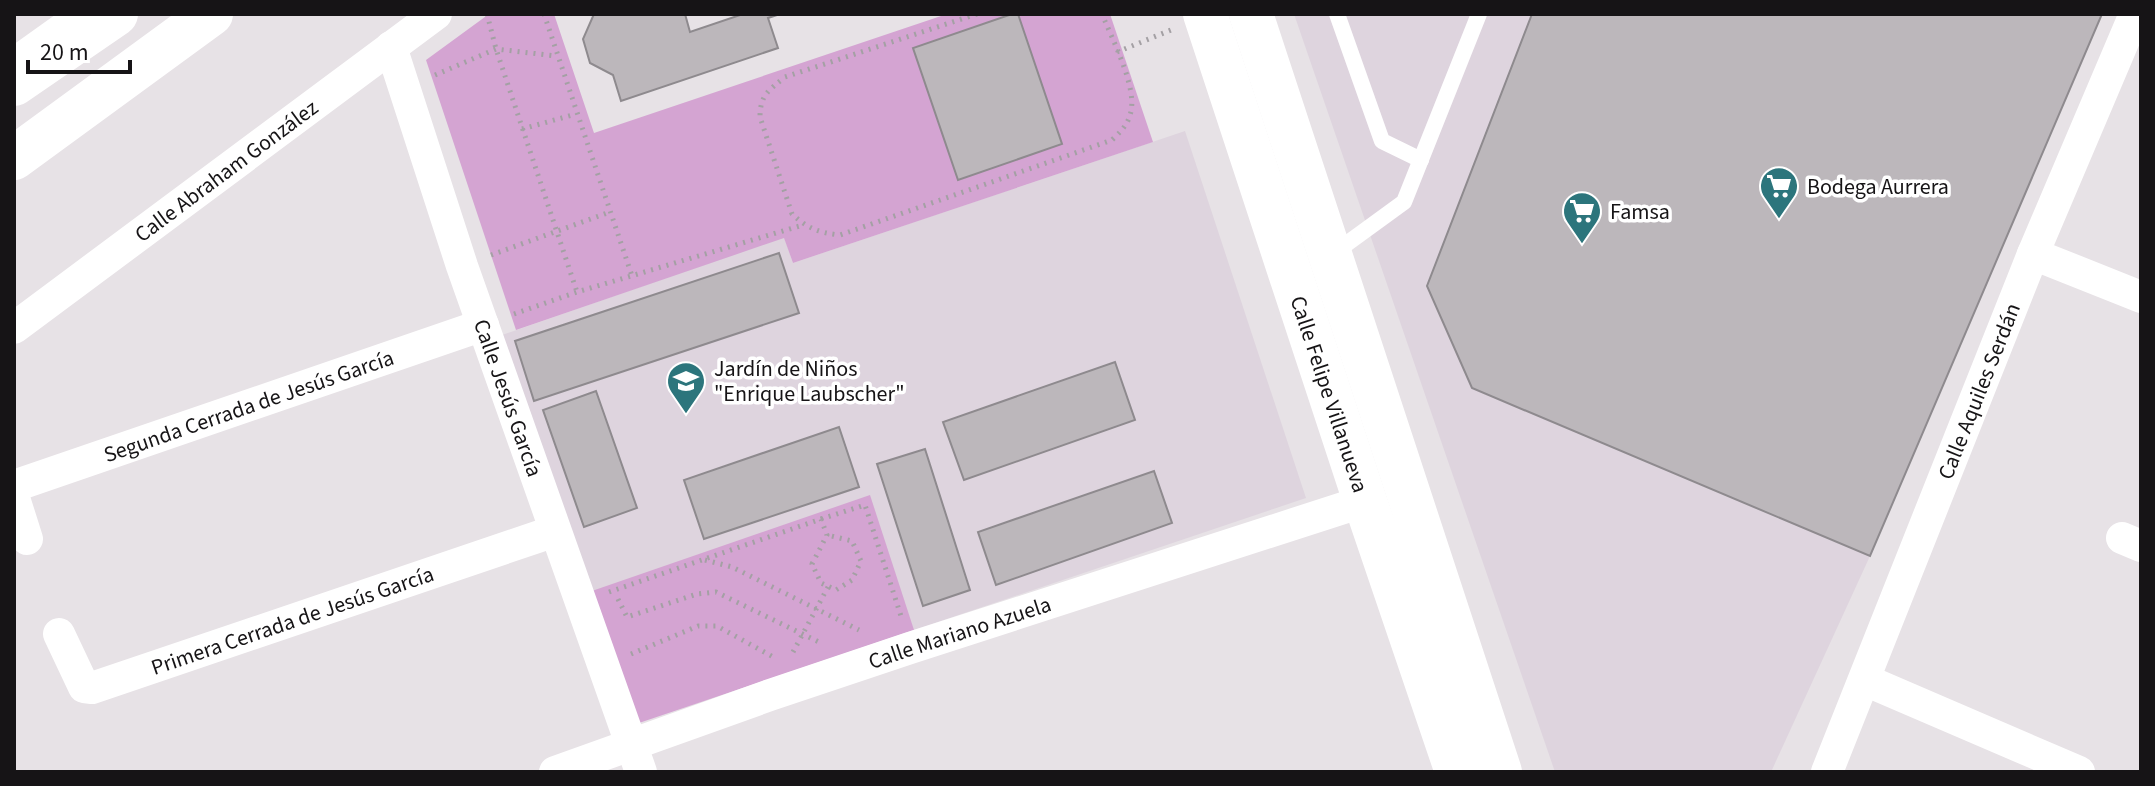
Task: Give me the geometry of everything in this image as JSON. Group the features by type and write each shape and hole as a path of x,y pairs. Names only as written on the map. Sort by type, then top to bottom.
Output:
{"main road":[{"path":"14,84 116,14"},
{"path":"14,158 211,14"},
{"name":"Calle Felipe Villanueva","path":"1251,14 1500,772"},
{"name":"Calle Felipe Villanueva","path":"1206,15 1457,772"}],"street":[{"name":"Calle Abraham González","path":"14,328 436,14"},
{"name":"Calle Aquiles Serdán","path":"1827,772 2033,254 2135,14"},
{"name":"Calle Jesús García","path":"391,47 462,266 636,759"},
{"path":"2033,254 2141,297"},
{"name":"Segunda Cerrada de Jesús García","path":"27,539 14,498 14,487 483,325"},
{"name":"Calle Mariano Azuela","path":"555,772 636,759 815,680 1365,501"},
{"name":"Primera Cerrada de Jesús García","path":"59,634 79,680 84,687 92,688 555,531"},
{"path":"1865,680 2079,772"}],"lane":[{"path":"14,54 70,14"},
{"path":"1337,14 1382,141 1421,160"},
{"path":"1329,256 1404,202 1479,14"}],"path":[{"path":"487,14 577,292"},
{"path":"544,14 632,276"},
{"path":"977,14 785,77 770,89 760,102 760,117 792,214 803,225 820,233 840,235 1112,140 1125,127 1132,112 1131,90 1102,14"},
{"path":"1117,52 1206,15"},
{"path":"404,87 496,49 556,56"},
{"path":"522,129 576,114"},
{"path":"462,266 610,212"},
{"path":"483,325 577,292 803,225"},
{"path":"582,605 613,590 865,505 901,617 888,622"},
{"path":"821,519 827,535 812,564 821,583 836,590 852,580 861,561 852,541 827,535"},
{"path":"703,560 732,567 864,632 850,637"},
{"path":"786,664 828,587"},
{"path":"613,590 627,617 697,594 716,592 819,643 828,643"},
{"path":"604,667 698,626 717,626 815,680"}],"shaded area":[{"path":"489,14 554,14 594,133 947,14 1110,14 1153,142 793,263 784,238 516,330 426,60"},
{"path":"1294,14 2102,14 1870,556 1771,772 1555,772"},
{"path":"1185,131 1306,498 914,630 589,591 502,335 784,237 793,263"},
{"path":"870,495 914,630 636,724 589,592"}],"building":[{"path":"594,14 685,14 690,32 743,14 780,14 768,18 778,48 621,101 613,75 590,63 583,39"},
{"path":"1018,14 1062,144 958,180 913,48"},
{"path":"1532,14 2102,14 1870,556 1472,388 1427,286"},
{"path":"779,253 799,313 534,401 515,341"},
{"path":"1115,362 1135,420 964,480 943,422"},
{"path":"596,391 637,508 584,527 543,410"},
{"path":"839,427 859,487 704,539 684,480"},
{"path":"925,449 970,590 923,606 877,464"},
{"path":"1154,471 1172,523 996,585 978,532"}],"place":[{"name":"Bodega Aurrera","path":"1779,220"},
{"name":"Famsa","path":"1582,245"},
{"name":"Jardín de Niños \"Enrique Laubscher\"","path":"686,415"}]}
